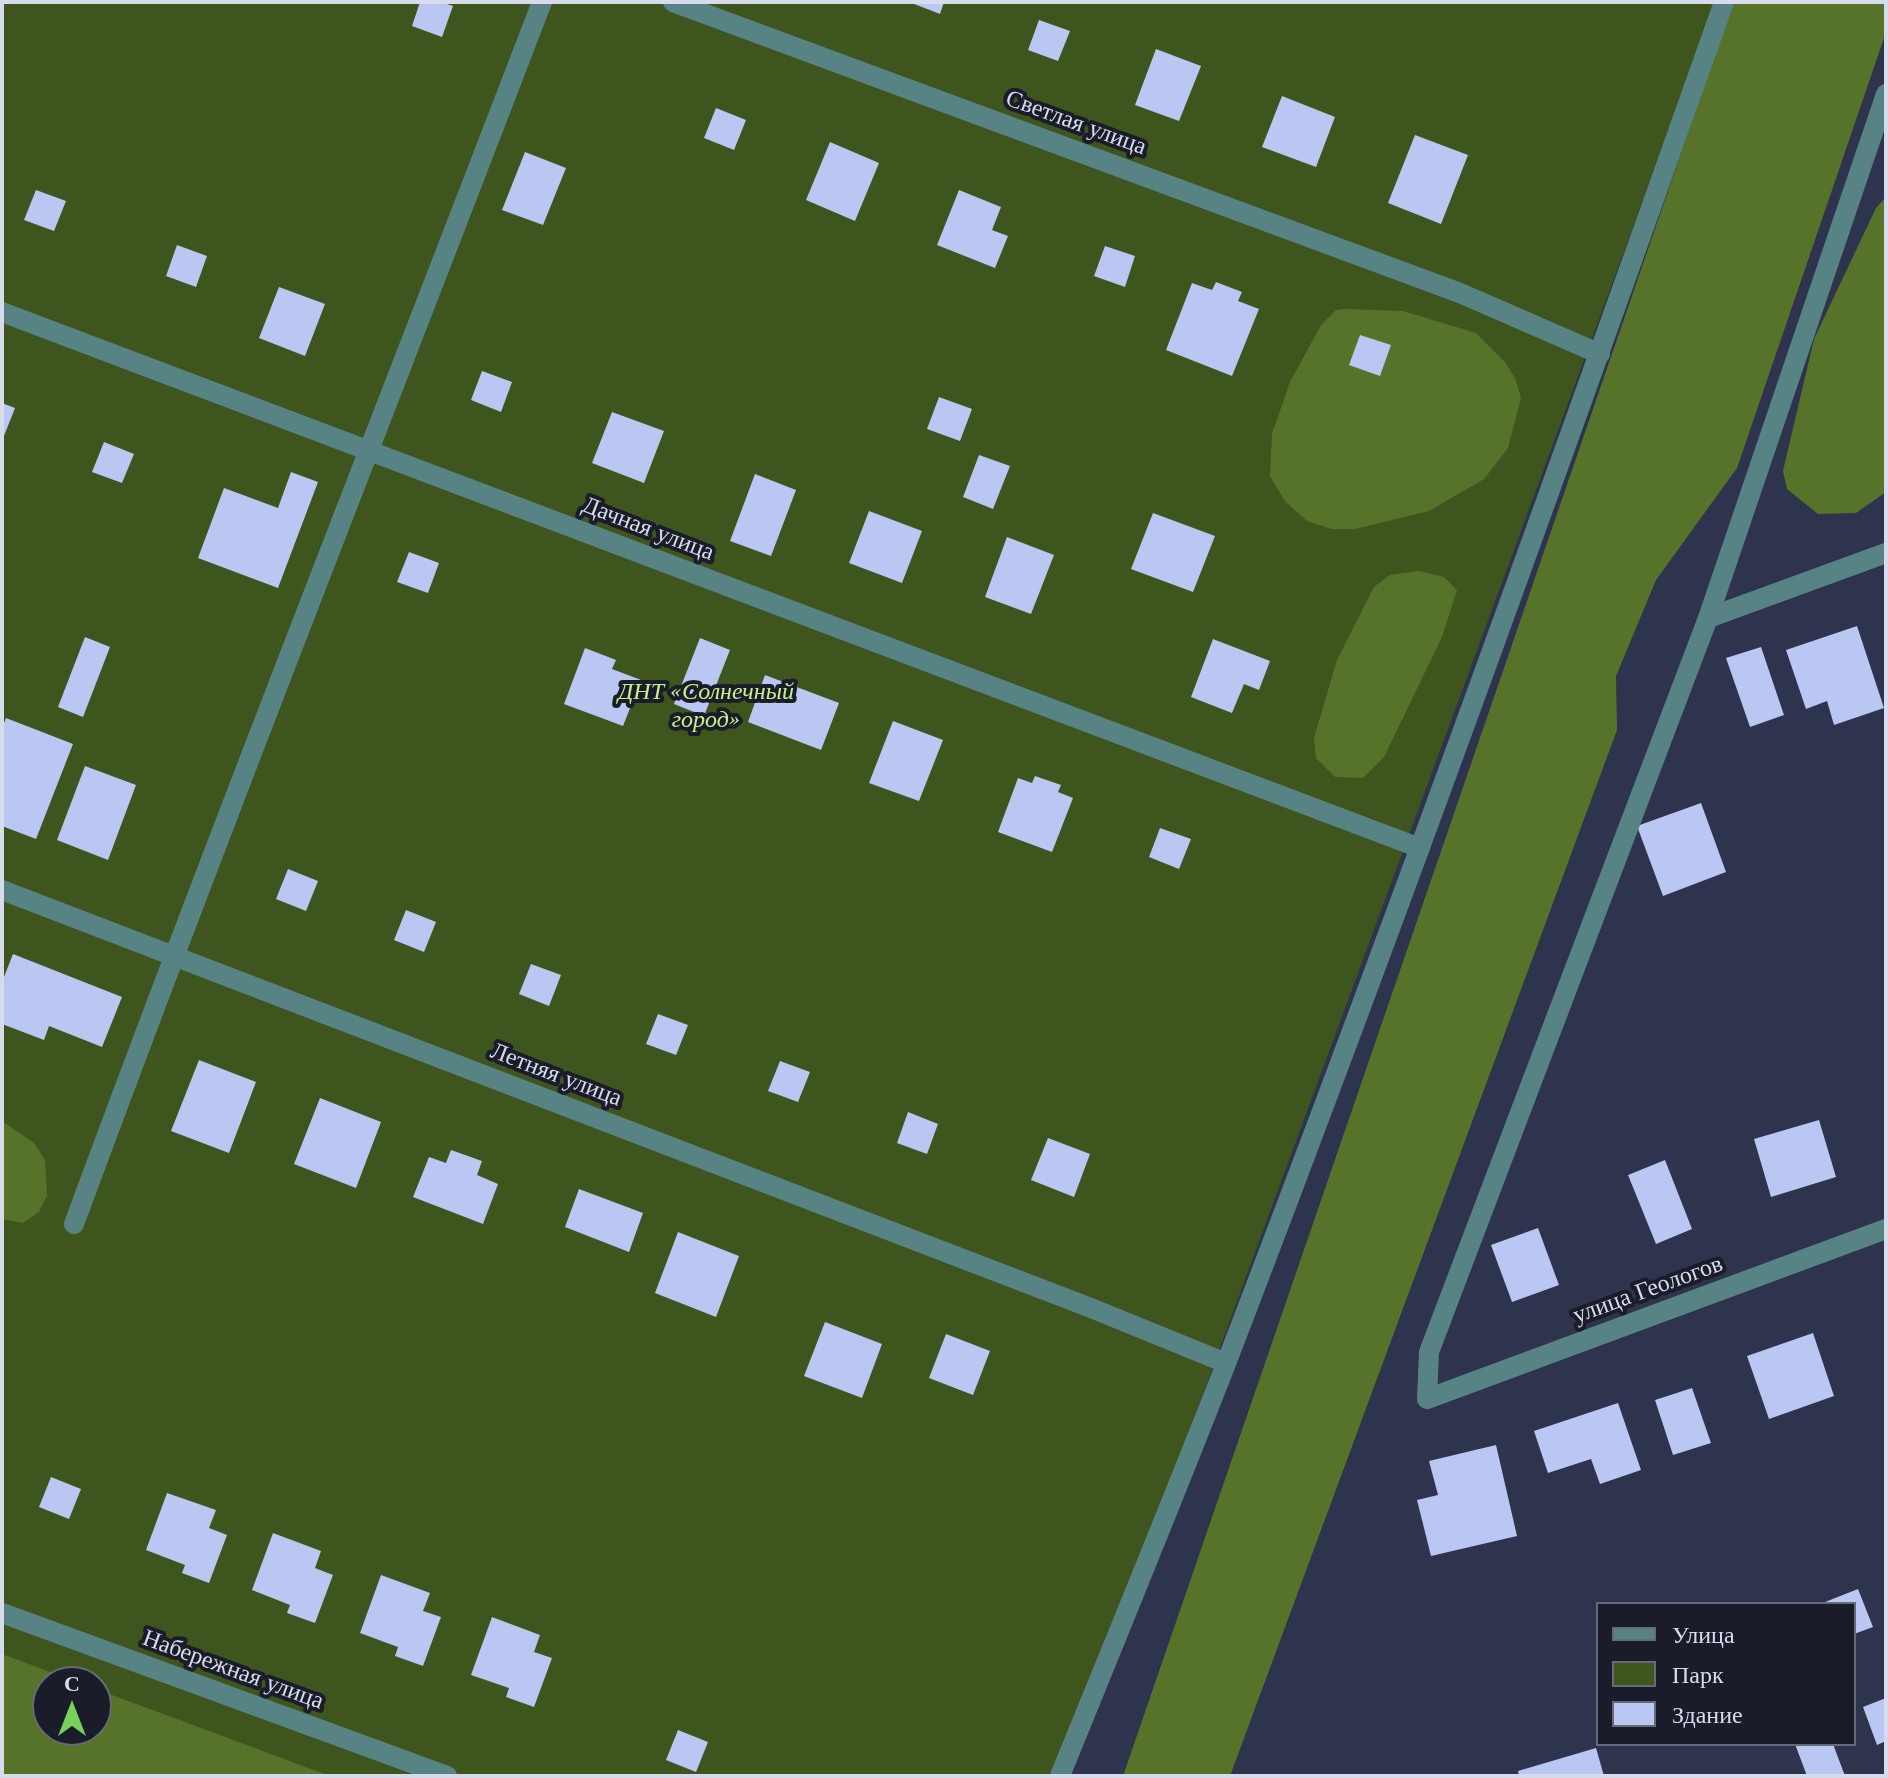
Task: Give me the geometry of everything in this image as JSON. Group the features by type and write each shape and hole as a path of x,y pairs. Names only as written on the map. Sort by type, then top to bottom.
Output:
{"street":[{"path":"74,1224 173,956 542,2"},
{"name":"Светлая улица","path":"673,2 1460,293 1600,354"},
{"path":"1060,1776 1226,1363 1420,848 1724,2"},
{"path":"1708,618 1886,94"},
{"name":"Дачная улица","path":"2,312 1420,848"},
{"path":"1708,618 1886,553"},
{"name":"улица Геологов","path":"1708,618 1429,1352 1427,1399 1886,1229"},
{"name":"Летняя улица","path":"2,890 1091,1308 1226,1363"},
{"name":"Набережная улица","path":"2,1613 447,1776"}],"green space":[{"name":"ДНТ «Солнечный город»","path":"2,2 1716,2 1062,1776 188,1776 112,1738 112,1666 32,1666 32,1691 2,1709"},
{"path":"1733,2 1886,2 1886,32 1737,468 1656,580 1616,676 1617,730 1230,1776 1123,1776"},
{"path":"1886,197 1886,492 1856,513 1818,514 1787,489 1783,471 1814,339 1876,208"},
{"path":"1336,310 1403,311 1476,333 1505,362 1515,378 1521,398 1508,448 1484,479 1429,511 1355,529 1332,529 1307,521 1285,501 1270,476 1272,434 1290,382 1321,325"},
{"path":"1419,571 1444,577 1457,590 1442,637 1384,757 1363,778 1335,777 1316,758 1314,738 1337,660 1374,587 1390,575"},
{"path":"2,1121 34,1143 45,1160 47,1196 39,1212 23,1223 2,1219"},
{"path":"2,1654 34,1666 32,1746 112,1746 112,1695 330,1776 2,1776"}],"building":[{"path":"420,2 441,2 453,6 442,37 412,26"},
{"path":"909,2 944,2 940,14"},
{"path":"1039,20 1070,31 1058,61 1028,50"},
{"path":"1156,49 1201,66 1179,121 1135,105"},
{"path":"1282,96 1335,117 1316,167 1262,147"},
{"path":"716,108 746,120 734,150 704,138"},
{"path":"1415,135 1468,155 1441,224 1388,203"},
{"path":"830,142 879,163 855,221 806,200"},
{"path":"525,152 566,168 543,225 502,210"},
{"path":"36,190 66,201 54,231 24,220"},
{"path":"959,190 1001,207 992,230 1008,236 995,268 937,245"},
{"path":"177,245 207,256 196,287 166,276"},
{"path":"1105,246 1135,256 1125,287 1094,276"},
{"path":"1216,282 1242,292 1238,301 1259,309 1232,376 1166,350 1192,283 1212,290"},
{"path":"279,287 325,304 305,356 259,338"},
{"path":"1360,335 1391,345 1380,376 1349,365"},
{"path":"482,371 512,382 501,412 471,400"},
{"path":"939,397 972,409 960,441 927,429"},
{"path":"2,403 15,408 2,441"},
{"path":"612,412 664,431 644,483 592,463"},
{"path":"104,442 134,454 122,483 92,472"},
{"path":"979,455 1010,466 993,509 963,497"},
{"path":"291,472 318,482 278,588 198,558 224,488 278,508"},
{"path":"755,474 796,490 771,556 730,541"},
{"path":"869,511 922,531 902,583 849,563"},
{"path":"1153,513 1215,536 1193,592 1131,569"},
{"path":"1007,537 1054,555 1031,614 985,597"},
{"path":"409,552 439,563 428,593 397,582"},
{"path":"1857,626 1884,708 1834,725 1827,701 1806,709 1786,650"},
{"path":"85,637 110,647 83,717 58,707"},
{"path":"700,638 730,650 704,716 674,704"},
{"path":"1213,639 1270,661 1259,690 1244,684 1232,713 1191,697"},
{"path":"1761,647 1784,715 1750,727 1726,658"},
{"path":"585,648 616,660 612,669 641,680 623,726 564,704"},
{"path":"765,675 839,703 821,750 748,722"},
{"path":"6,718 73,744 36,839 2,826 2,728"},
{"path":"893,721 943,740 919,801 869,783"},
{"path":"85,766 136,785 108,860 57,840"},
{"path":"1035,776 1061,785 1058,792 1073,798 1052,852 998,832 1018,778 1032,783"},
{"path":"1701,803 1726,872 1663,896 1637,826"},
{"path":"1160,828 1191,839 1179,869 1149,857"},
{"path":"288,869 318,881 306,911 276,899"},
{"path":"406,910 436,922 424,952 394,940"},
{"path":"13,954 122,997 102,1047 49,1026 44,1040 2,1024 2,982"},
{"path":"531,964 561,975 549,1006 519,994"},
{"path":"658,1014 688,1025 676,1055 646,1044"},
{"path":"199,1060 256,1082 229,1153 171,1131"},
{"path":"780,1061 810,1072 798,1102 768,1091"},
{"path":"320,1098 381,1122 356,1188 294,1164"},
{"path":"908,1112 938,1124 927,1154 897,1143"},
{"path":"1819,1120 1836,1177 1771,1197 1754,1139"},
{"path":"1048,1138 1090,1154 1074,1197 1031,1180"},
{"path":"451,1150 482,1161 477,1175 498,1184 483,1224 413,1197 429,1157 446,1163"},
{"path":"1665,1160 1692,1229 1656,1244 1628,1175"},
{"path":"579,1189 643,1213 629,1252 565,1227"},
{"path":"1538,1228 1559,1285 1512,1302 1491,1245"},
{"path":"678,1232 739,1256 716,1317 655,1293"},
{"path":"825,1322 882,1344 862,1398 804,1376"},
{"path":"1813,1333 1834,1396 1769,1419 1747,1356"},
{"path":"946,1334 990,1351 973,1395 929,1378"},
{"path":"1692,1388 1711,1443 1673,1455 1655,1400"},
{"path":"1618,1403 1641,1470 1600,1484 1591,1459 1548,1473 1534,1431"},
{"path":"1496,1445 1517,1536 1431,1556 1417,1500 1438,1495 1429,1461"},
{"path":"51,1477 81,1489 69,1519 39,1507"},
{"path":"167,1493 216,1510 209,1528 227,1535 209,1583 182,1573 185,1565 146,1550"},
{"path":"273,1533 321,1551 315,1568 333,1575 315,1623 287,1613 290,1605 252,1590"},
{"path":"381,1575 430,1593 423,1611 441,1617 423,1666 395,1656 398,1647 360,1633"},
{"path":"1858,1589 1873,1627 1856,1633 1856,1602 1825,1602"},
{"path":"492,1617 540,1635 534,1652 552,1658 534,1707 506,1697 509,1688 471,1675"},
{"path":"1886,1698 1886,1741 1877,1745 1863,1707"},
{"path":"678,1730 708,1742 696,1772 666,1760"},
{"path":"1796,1746 1834,1746 1845,1776 1807,1776"},
{"path":"1596,1748 1604,1776 1519,1776 1518,1771"}]}
